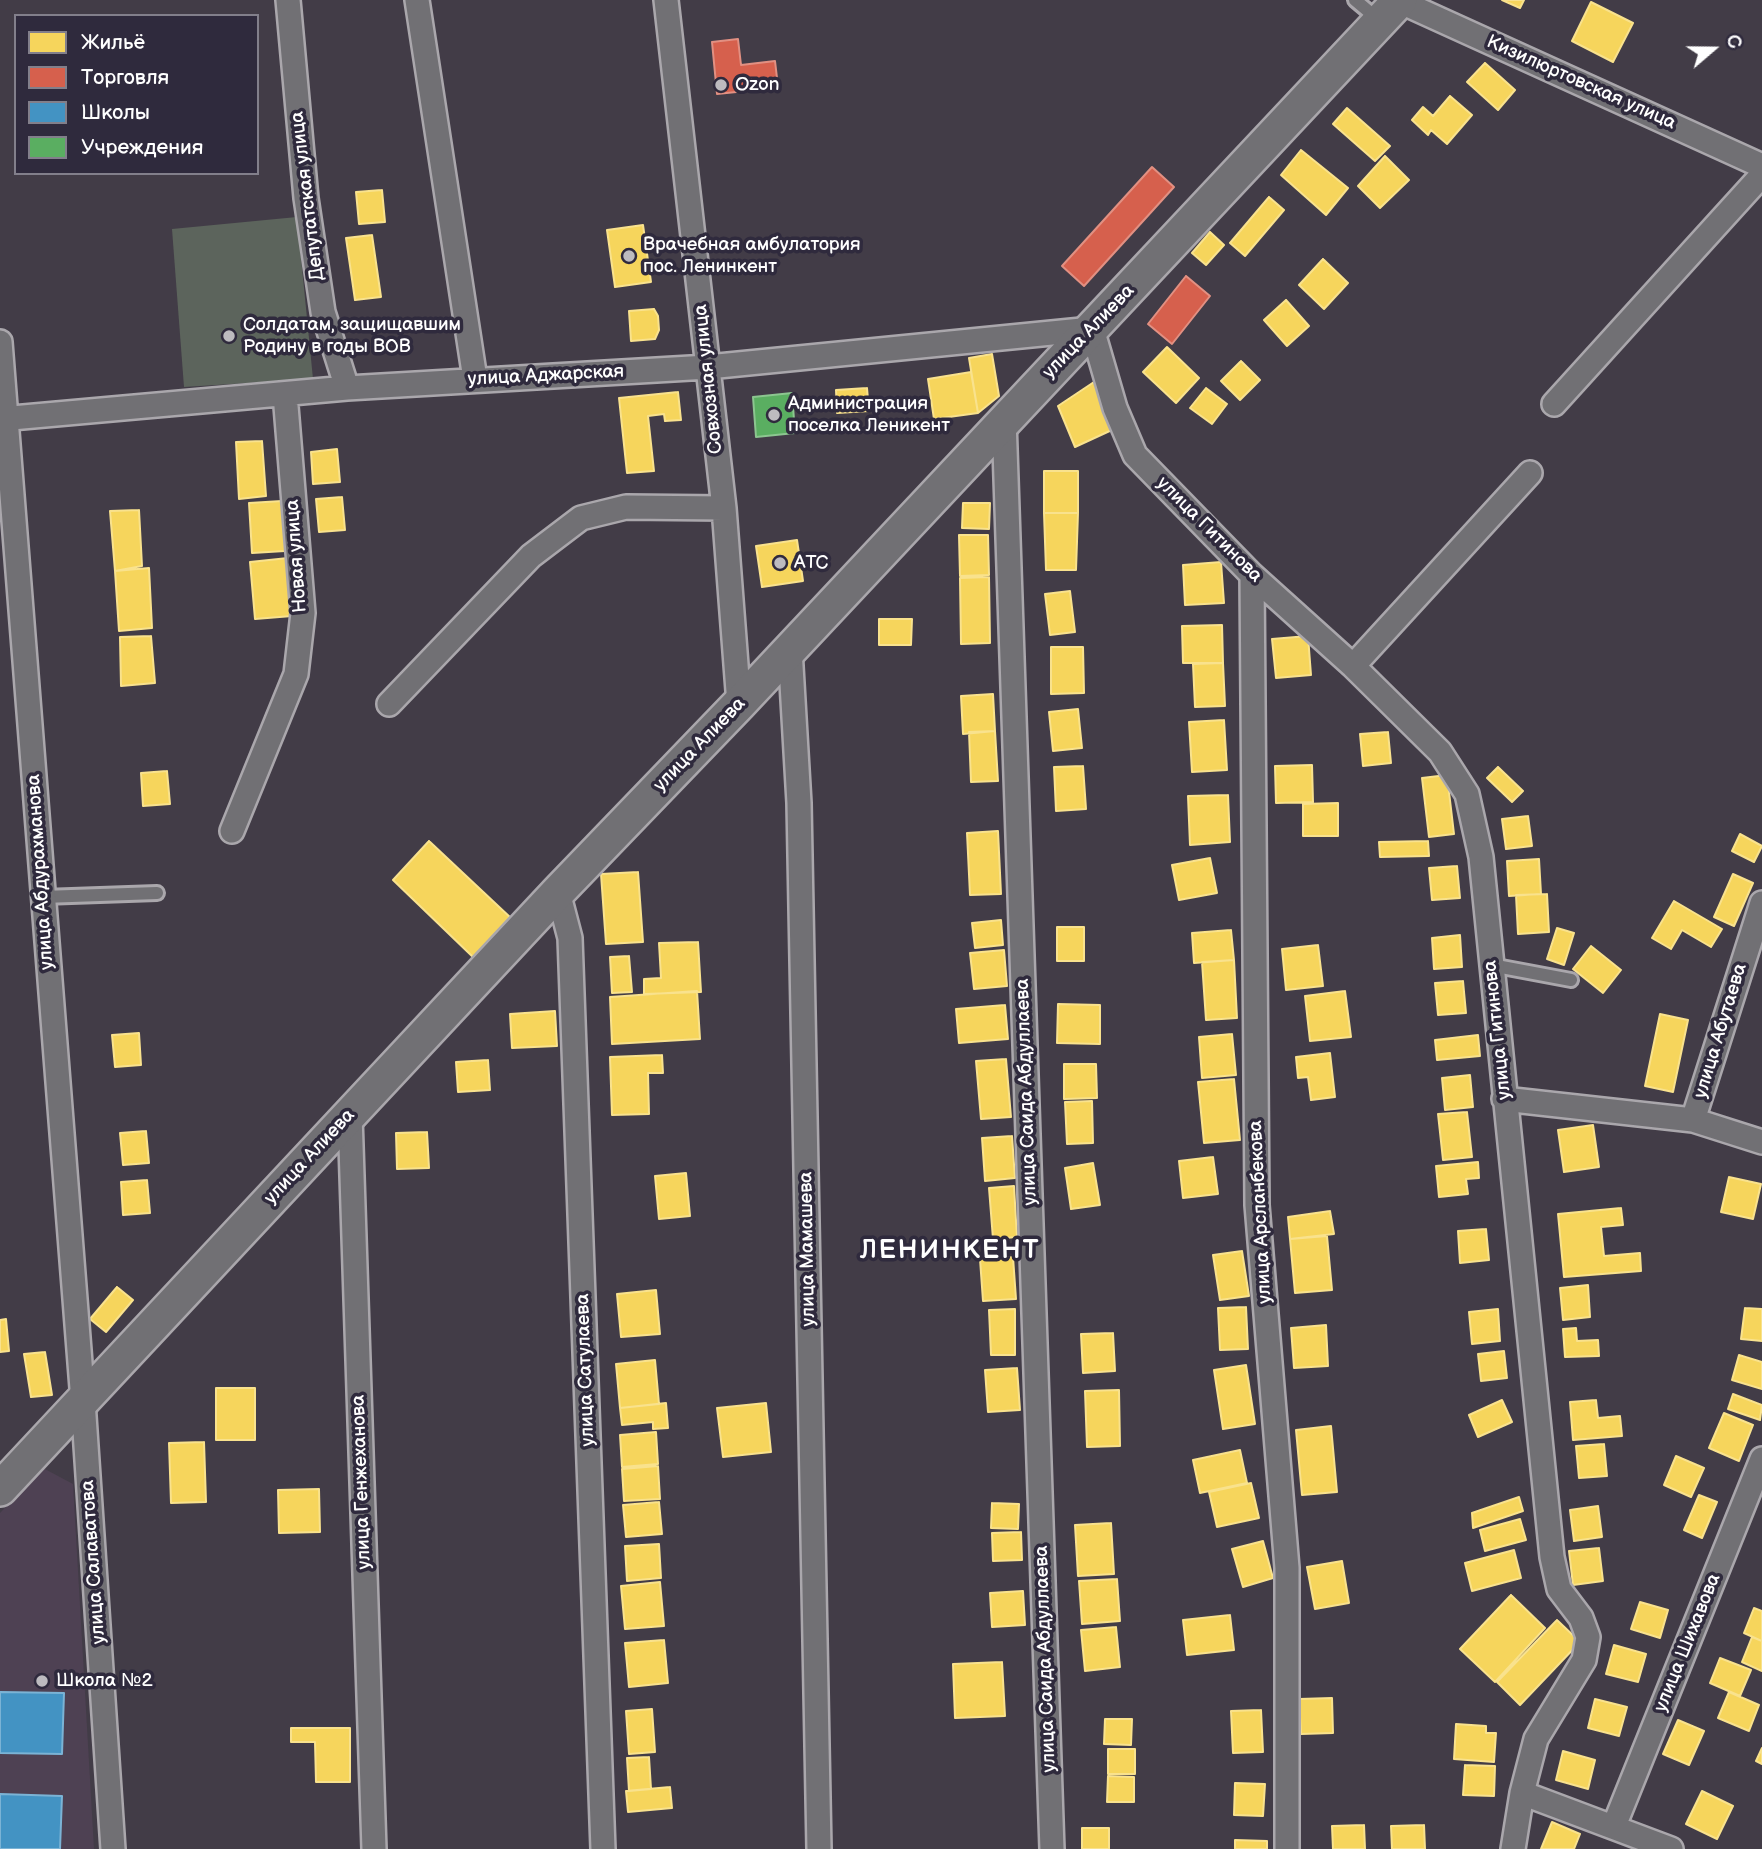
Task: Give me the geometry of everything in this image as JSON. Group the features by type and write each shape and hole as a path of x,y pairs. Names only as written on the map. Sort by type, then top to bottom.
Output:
{"street":[{"name":"Депутатская улица","path":"288,0 306,198 323,312 347,388"},
{"path":"417,0 475,379"},
{"name":"Совхозная улица","path":"666,0 724,508 739,704"},
{"name":"Кизилюртовская улица","path":"1393,7 1762,166"},
{"name":"улица Алиева","path":"0,1489 558,892 739,704 1393,7"},
{"path":"1555,404 1762,175"},
{"name":"улица Аджарская","path":"3,419 347,388 708,367 1092,329"},
{"name":"улица Гитинова","path":"1092,329 1115,408 1135,455 1252,575 1353,666 1440,752 1466,794 1481,857 1552,1557 1559,1589 1581,1618 1588,1637 1584,1660 1536,1739 1522,1793 1513,1849"},
{"name":"улица Абдурахманова","path":"0,342 3,419 83,1401"},
{"name":"Новая улица","path":"232,831 296,674 303,612 285,394"},
{"name":"улица Саида Абдуллаева","path":"1004,419 1052,1849"},
{"path":"1353,666 1531,474"},
{"path":"389,704 531,556 581,518 626,507 724,508"},
{"name":"улица Арсланбекова","path":"1252,575 1257,1205 1287,1567 1286,1849"},
{"name":"улица Мамашева","path":"790,649 800,817 820,1849"},
{"name":"улица Сатулаева","path":"558,892 570,938 603,1849"},
{"name":"улица Абутаева","path":"1693,1120 1762,903"},
{"path":"1504,1099 1693,1120 1762,1142"},
{"name":"улица Генжеханова","path":"349,1115 374,1849"},
{"name":"улица Салаватова","path":"83,1401 113,1849"},
{"name":"улица Шихавова","path":"1614,1826 1762,1459"},
{"path":"1522,1793 1671,1849"}],"lane":[{"path":"1355,0 1393,7"},
{"path":"43,897 157,894"},
{"path":"1491,965 1572,980"}],"shaded area":[{"path":"297,217 313,379 184,387 172,229"},
{"name":"Школа №2","path":"43,1468 73,1484 94,1849 0,1849 0,1513"}],"building: Жильё":[{"path":"1502,0 1524,0 1520,8"},
{"path":"1591,2 1633,23 1613,62 1572,41"},
{"path":"1485,63 1515,90 1498,110 1467,82"},
{"path":"1450,96 1472,115 1447,144 1431,130 1428,135 1412,120 1423,107 1433,116"},
{"path":"1347,108 1390,146 1375,161 1333,124"},
{"path":"1301,150 1348,188 1326,215 1281,175"},
{"path":"1385,156 1409,180 1380,208 1358,186"},
{"path":"382,190 385,222 359,224 356,192"},
{"path":"1269,197 1284,210 1245,256 1230,243"},
{"name":"Врачебная амбулатория пос. Ленинкент","path":"643,225 651,282 615,287 607,230"},
{"path":"1210,232 1224,245 1206,265 1192,253"},
{"path":"372,235 381,297 355,300 346,238"},
{"path":"1323,259 1348,283 1324,309 1299,285"},
{"path":"1286,300 1309,326 1287,346 1264,320"},
{"path":"654,309 658,316 659,330 655,339 631,341 629,311"},
{"path":"1167,347 1199,378 1176,403 1143,372"},
{"path":"992,354 999,396 978,413 969,358"},
{"path":"1241,361 1260,380 1240,400 1221,381"},
{"path":"971,372 978,413 934,419 928,379"},
{"path":"1094,382 1114,429 1075,447 1058,406"},
{"path":"867,388 869,411 837,413 836,390"},
{"path":"1206,388 1227,404 1212,424 1190,408"},
{"path":"678,392 681,420 665,421 664,414 648,416 654,471 627,473 619,398"},
{"path":"262,441 266,496 239,499 236,442"},
{"path":"337,449 340,482 313,484 311,452"},
{"path":"1044,471 1078,471 1078,513 1044,513"},
{"path":"342,497 345,530 319,532 316,499"},
{"path":"282,501 285,551 252,553 249,503"},
{"path":"963,503 990,503 989,529 962,528"},
{"path":"139,510 142,566 115,571 110,511"},
{"path":"1044,513 1078,513 1076,570 1046,570"},
{"path":"959,535 988,535 989,575 960,576"},
{"name":"АТС","path":"797,540 803,581 762,587 756,546"},
{"path":"288,558 292,616 255,619 250,562"},
{"path":"1221,562 1224,603 1185,605 1183,565"},
{"path":"149,568 152,628 119,631 115,571"},
{"path":"989,577 990,643 961,644 960,578"},
{"path":"1070,591 1075,632 1050,635 1045,594"},
{"path":"879,619 912,619 911,645 879,645"},
{"path":"1222,625 1223,663 1183,663 1182,626"},
{"path":"151,636 155,683 121,686 120,637"},
{"path":"1308,636 1311,675 1276,678 1272,639"},
{"path":"1051,647 1083,647 1084,693 1051,694"},
{"path":"1223,663 1225,706 1195,707 1193,664"},
{"path":"993,694 995,731 963,734 961,696"},
{"path":"1078,709 1082,748 1053,751 1049,712"},
{"path":"1224,720 1227,770 1192,772 1189,722"},
{"path":"995,731 998,781 971,782 969,732"},
{"path":"1388,732 1391,763 1363,766 1360,734"},
{"path":"1312,765 1313,802 1276,803 1275,766"},
{"path":"1083,766 1086,809 1056,811 1054,767"},
{"path":"1498,767 1523,791 1512,802 1487,778"},
{"path":"167,771 170,804 143,806 141,773"},
{"path":"1447,775 1454,834 1429,837 1422,778"},
{"path":"1228,795 1230,842 1190,845 1188,796"},
{"path":"1338,803 1338,836 1303,836 1303,804"},
{"path":"1528,816 1532,846 1506,849 1502,819"},
{"path":"998,831 1001,894 970,895 967,833"},
{"path":"1740,834 1762,846 1754,862 1732,851"},
{"path":"429,841 512,919 475,959 393,880"},
{"path":"1428,841 1429,856 1380,857 1379,842"},
{"path":"1210,858 1217,893 1179,900 1172,865"},
{"path":"1539,859 1541,894 1509,896 1507,861"},
{"path":"1457,866 1460,898 1432,900 1429,868"},
{"path":"638,872 643,942 606,944 601,874"},
{"path":"1733,874 1753,883 1734,926 1714,917"},
{"path":"1547,894 1549,932 1518,934 1516,895"},
{"path":"1674,901 1722,929 1711,947 1682,930 1671,949 1652,938"},
{"path":"1001,920 1003,945 975,948 972,923"},
{"path":"1057,927 1084,927 1084,961 1057,961"},
{"path":"1557,928 1574,933 1564,965 1547,959"},
{"path":"1231,930 1234,960 1194,963 1192,933"},
{"path":"1460,935 1462,967 1434,969 1432,938"},
{"path":"698,942 701,992 644,994 644,979 661,978 659,943"},
{"path":"1318,945 1323,986 1286,990 1282,949"},
{"path":"1591,946 1621,970 1603,993 1573,969"},
{"path":"1004,950 1007,986 974,989 970,953"},
{"path":"629,956 632,992 612,993 610,957"},
{"path":"1234,960 1237,1018 1206,1020 1202,962"},
{"path":"1463,981 1466,1013 1438,1015 1435,983"},
{"path":"697,991 700,1039 612,1044 610,997"},
{"path":"1345,991 1351,1037 1310,1041 1305,996"},
{"path":"1058,1004 1100,1005 1100,1044 1057,1043"},
{"path":"1005,1005 1008,1039 959,1043 956,1009"},
{"path":"555,1011 557,1046 512,1048 510,1014"},
{"path":"1660,1014 1688,1020 1673,1092 1645,1086"},
{"path":"139,1033 141,1065 115,1067 112,1035"},
{"path":"1232,1034 1236,1075 1202,1078 1199,1037"},
{"path":"1478,1035 1480,1056 1437,1060 1435,1040"},
{"path":"1330,1053 1335,1097 1311,1100 1308,1077 1298,1078 1296,1057"},
{"path":"662,1055 663,1073 648,1073 649,1114 612,1115 610,1057"},
{"path":"1006,1059 1011,1117 981,1119 976,1061"},
{"path":"488,1060 490,1090 458,1092 456,1062"},
{"path":"1064,1064 1096,1064 1097,1098 1064,1099"},
{"path":"1470,1075 1473,1107 1445,1110 1442,1078"},
{"path":"1234,1079 1240,1140 1204,1143 1198,1082"},
{"path":"1092,1101 1093,1143 1067,1144 1065,1102"},
{"path":"1467,1112 1472,1157 1443,1160 1438,1114"},
{"path":"1593,1125 1599,1167 1564,1172 1558,1130"},
{"path":"146,1131 149,1163 123,1165 120,1133"},
{"path":"427,1132 429,1168 397,1169 396,1133"},
{"path":"1012,1136 1015,1178 985,1181 982,1138"},
{"path":"1213,1157 1218,1194 1183,1198 1179,1161"},
{"path":"1478,1162 1479,1178 1466,1179 1468,1194 1439,1197 1436,1166"},
{"path":"1093,1163 1100,1205 1071,1209 1065,1168"},
{"path":"686,1173 690,1216 659,1219 655,1176"},
{"path":"1729,1177 1761,1184 1753,1219 1721,1212"},
{"path":"147,1180 150,1213 123,1215 121,1182"},
{"path":"1014,1186 1017,1237 993,1239 989,1188"},
{"path":"1621,1208 1623,1225 1601,1227 1604,1256 1640,1253 1641,1271 1564,1277 1558,1214"},
{"path":"1330,1211 1334,1234 1290,1239 1288,1217"},
{"path":"1486,1229 1489,1260 1460,1263 1458,1231"},
{"path":"1327,1236 1332,1290 1295,1293 1290,1239"},
{"path":"1242,1251 1249,1296 1220,1300 1213,1255"},
{"path":"1013,1257 1016,1299 983,1301 980,1259"},
{"path":"1588,1285 1590,1317 1563,1320 1560,1288"},
{"path":"117,1287 133,1300 106,1332 90,1319"},
{"path":"656,1290 660,1334 621,1337 617,1294"},
{"path":"1246,1307 1248,1349 1220,1350 1218,1308"},
{"path":"1745,1308 1762,1309 1762,1341 1741,1339"},
{"path":"1015,1309 1015,1355 991,1355 989,1310"},
{"path":"1498,1309 1500,1341 1472,1344 1469,1312"},
{"path":"6,1319 9,1351 0,1352 0,1320"},
{"path":"1326,1325 1328,1366 1294,1368 1291,1328"},
{"path":"1576,1328 1577,1341 1598,1340 1599,1356 1565,1357 1563,1329"},
{"path":"1113,1333 1115,1371 1083,1373 1081,1334"},
{"path":"1504,1351 1507,1378 1481,1381 1478,1354"},
{"path":"45,1352 52,1395 31,1397 24,1354"},
{"path":"1739,1355 1762,1362 1762,1389 1732,1380"},
{"path":"655,1360 659,1404 620,1408 616,1364"},
{"path":"1246,1365 1255,1424 1223,1429 1214,1370"},
{"path":"1017,1368 1020,1410 988,1412 985,1370"},
{"path":"216,1388 255,1388 255,1440 216,1440"},
{"path":"1119,1390 1120,1446 1087,1447 1085,1391"},
{"path":"1733,1394 1762,1405 1760,1420 1728,1409"},
{"path":"1502,1400 1512,1422 1478,1437 1469,1415"},
{"path":"1596,1400 1598,1418 1620,1416 1622,1436 1573,1440 1570,1402"},
{"path":"666,1403 668,1428 653,1429 653,1422 622,1425 620,1408"},
{"path":"766,1403 771,1452 723,1457 717,1408"},
{"path":"1724,1413 1753,1425 1739,1461 1709,1448"},
{"path":"1331,1426 1337,1492 1302,1495 1296,1430"},
{"path":"656,1432 658,1464 622,1467 620,1435"},
{"path":"204,1442 206,1502 171,1503 169,1443"},
{"path":"1604,1444 1607,1476 1579,1478 1576,1446"},
{"path":"1240,1450 1247,1483 1200,1493 1193,1460"},
{"path":"1676,1456 1704,1468 1691,1497 1664,1485"},
{"path":"658,1466 660,1499 624,1501 622,1469"},
{"path":"1251,1483 1259,1518 1217,1527 1209,1492"},
{"path":"319,1489 320,1532 279,1533 278,1490"},
{"path":"1699,1495 1717,1502 1702,1538 1684,1530"},
{"path":"1519,1497 1523,1511 1473,1528 1472,1513"},
{"path":"659,1502 662,1534 626,1537 623,1505"},
{"path":"992,1503 1019,1504 1018,1529 991,1528"},
{"path":"1598,1506 1602,1537 1574,1541 1570,1510"},
{"path":"1520,1519 1526,1540 1485,1551 1480,1530"},
{"path":"1111,1523 1114,1574 1078,1576 1075,1525"},
{"path":"1021,1532 1022,1560 993,1561 992,1533"},
{"path":"1263,1541 1273,1578 1243,1587 1232,1549"},
{"path":"659,1544 661,1578 627,1581 625,1546"},
{"path":"1599,1548 1603,1581 1573,1585 1569,1551"},
{"path":"1514,1550 1521,1578 1472,1591 1465,1563"},
{"path":"1342,1561 1349,1603 1315,1609 1307,1567"},
{"path":"1117,1579 1120,1621 1082,1624 1079,1581"},
{"path":"660,1582 664,1626 625,1629 621,1586"},
{"path":"1023,1591 1025,1625 992,1627 990,1593"},
{"path":"1511,1595 1545,1628 1495,1682 1460,1649"},
{"path":"1640,1602 1668,1610 1660,1638 1631,1629"},
{"path":"1754,1608 1762,1611 1762,1641 1744,1633"},
{"path":"1230,1615 1234,1650 1187,1655 1183,1620"},
{"path":"1557,1620 1580,1642 1520,1705 1497,1682"},
{"path":"1116,1627 1120,1667 1085,1671 1081,1630"},
{"path":"1752,1637 1762,1641 1762,1671 1742,1662"},
{"path":"664,1640 668,1683 629,1687 625,1643"},
{"path":"1614,1645 1646,1654 1638,1682 1606,1674"},
{"path":"1720,1658 1751,1670 1740,1696 1710,1683"},
{"path":"1002,1662 1005,1716 955,1718 953,1664"},
{"path":"1729,1692 1759,1705 1749,1731 1718,1718"},
{"path":"1332,1698 1333,1733 1301,1734 1299,1699"},
{"path":"1595,1699 1627,1707 1619,1736 1588,1728"},
{"path":"652,1709 655,1752 629,1754 626,1711"},
{"path":"1261,1710 1263,1752 1233,1753 1231,1711"},
{"path":"1105,1719 1132,1719 1131,1745 1104,1744"},
{"path":"1678,1720 1704,1731 1689,1765 1663,1754"},
{"path":"1456,1724 1486,1726 1486,1733 1496,1733 1494,1762 1454,1759"},
{"path":"291,1728 350,1728 350,1782 316,1782 315,1742 291,1742"},
{"path":"1762,1748 1762,1764 1756,1761"},
{"path":"1108,1749 1135,1749 1135,1774 1108,1774"},
{"path":"1563,1751 1595,1760 1588,1789 1556,1780"},
{"path":"649,1757 651,1789 629,1791 627,1758"},
{"path":"1465,1765 1495,1766 1494,1796 1463,1795"},
{"path":"1108,1776 1134,1777 1134,1802 1107,1802"},
{"path":"1235,1783 1265,1784 1263,1816 1234,1815"},
{"path":"670,1787 672,1808 628,1812 626,1791"},
{"path":"1702,1791 1733,1806 1717,1839 1686,1824"},
{"path":"1552,1822 1580,1834 1574,1849 1541,1849"},
{"path":"1364,1825 1365,1849 1333,1849 1332,1826"},
{"path":"1424,1825 1425,1849 1392,1849 1391,1826"},
{"path":"1082,1828 1109,1828 1109,1849 1082,1849"},
{"path":"1235,1840 1267,1841 1267,1849 1235,1849"}],"building: Торговля":[{"path":"738,39 741,65 775,61 777,78 744,81 746,91 717,94 712,42"},
{"path":"1152,167 1174,187 1084,286 1062,266"},
{"path":"1186,276 1210,296 1172,344 1148,324"}],"building: Школы":[{"path":"0,1692 64,1693 62,1754 0,1753"},
{"path":"0,1794 62,1796 60,1849 0,1849"}],"building: Учреждения":[{"name":"Администрация поселка Леникент","path":"792,393 795,433 756,437 753,397"}],"place":[{"name":"Ozon","path":"721,85"},
{"name":"Врачебная амбулатория пос. Ленинкент","path":"629,256"},
{"name":"Солдатам, защищавшим Родину в годы ВОВ","path":"229,336"},
{"name":"Администрация поселка Леникент","path":"774,415"},
{"name":"АТС","path":"780,563"},
{"name":"Школа №2","path":"42,1681"}],"district":[{"name":"ЛЕНИНКЕНТ","path":"950,1251"}]}
